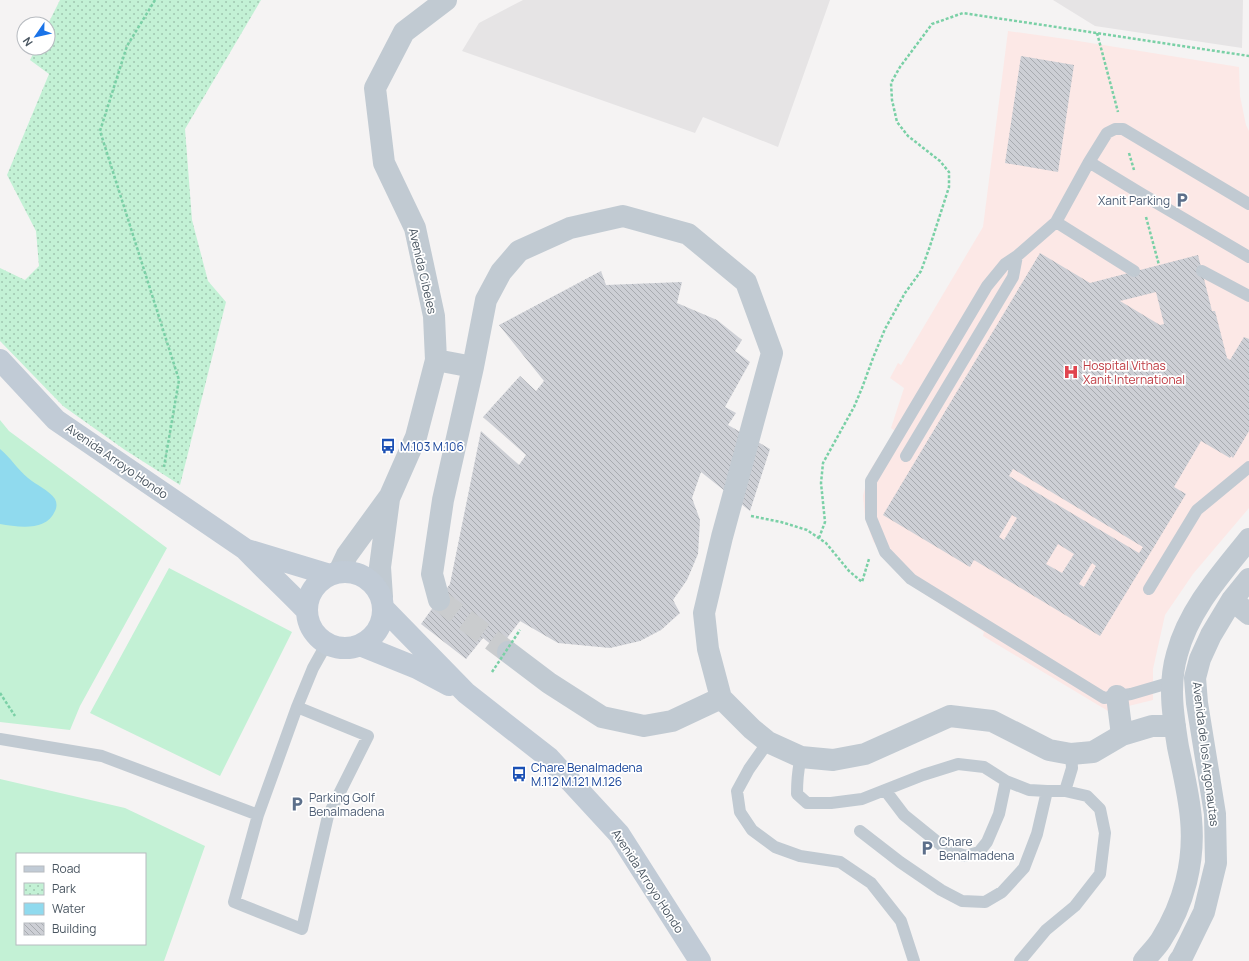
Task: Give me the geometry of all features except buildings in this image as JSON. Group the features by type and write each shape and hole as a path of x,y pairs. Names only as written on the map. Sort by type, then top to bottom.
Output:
{"main road":[{"name":"Avenida Arroyo Hondo","path":"0,360 56,420 244,549 307,611"},
{"name":"Avenida Arroyo Hondo","path":"244,549 334,573"},
{"path":"334,573 356,573 372,582 383,603 382,620 377,631 370,639 360,645 349,648 338,647 327,643 317,635 310,624 307,611 309,596 317,583 334,573"},
{"name":"Avenida Arroyo Hondo","path":"383,603 466,693 549,758 619,834 700,961"},
{"name":"Avenida Arroyo Hondo","path":"360,645 417,668 466,693"}],"street":[{"name":"Avenida Cibeles","path":"334,573 390,496 416,437 436,360 434,316 414,228 384,163 375,88 404,32 446,0"},
{"path":"439,600 432,574 442,508 486,300 501,272 519,251 570,228 623,216 688,234 746,282 772,353 729,512 704,613 708,648 721,698 752,729 768,742 801,757 833,760 865,754 950,716 992,721 1049,750 1071,754 1093,752 1122,735 1152,726 1175,726"},
{"path":"436,360 473,367"},
{"name":"Avenida Cibeles","path":"383,603 380,567 390,496"},
{"name":"Avenida de los Argonautas","path":"1144,961 1161,940 1180,904 1191,863 1191,819 1172,706 1172,682 1177,654 1188,623 1212,585 1249,539"},
{"name":"Avenida de los Argonautas","path":"1179,961 1204,912 1216,863 1215,814 1197,703 1195,678 1200,659 1211,635 1232,600 1249,579"},
{"path":"1232,600 1249,614"},
{"path":"508,652 549,683 602,717 644,726 672,721 721,698"},
{"path":"1117,696 1122,735"}],"lane":[{"path":"1172,682 1131,694 1104,698 911,579 886,552 871,518 871,481 987,286 1005,264 1017,256 1056,222 1089,162 1107,134 1115,129 1123,129 1249,204"},
{"path":"1089,162 1249,257"},
{"path":"1056,222 1134,271"},
{"path":"906,456 1013,277 1017,256"},
{"path":"1202,271 1249,296"},
{"path":"1149,589 1197,510 1249,467"},
{"path":"298,707 368,736 328,816 302,929 234,902 258,815 298,707 313,668 327,643"},
{"path":"0,739 102,756 258,815"},
{"path":"768,742 749,769 737,791 740,812 752,830 775,847 800,856 840,862 871,883 901,921 914,961"},
{"path":"1065,790 1072,768 1071,754"},
{"path":"801,757 798,772 797,794 807,803 831,803 862,799 923,775 958,764 984,766 1006,781 1029,790 1065,790 1087,796 1100,809 1104,833 1100,874 1075,906 1046,930 1020,961"},
{"path":"884,790 904,815 946,850 965,856 979,852 987,842 999,814 1006,781"},
{"path":"860,831 900,862 941,890 962,901 985,902 1002,892 1024,868 1037,834 1046,791"}],"path":[{"path":"155,0 127,46 100,131 179,380 160,491"},
{"path":"819,538 825,522 821,483 823,463 857,401 885,329 905,294 921,271 949,187 949,172 940,161 908,136 897,122 892,100 891,83 900,67 932,24 963,13 1249,56"},
{"path":"729,512 781,522 807,530 826,543 849,571 862,582 870,554 882,543"},
{"path":"492,672 520,630"},
{"path":"0,693 15,716"}],"shaded area":[{"path":"523,0 830,0 778,147 703,117 695,133 462,51 479,23"},
{"path":"1053,0 1243,0 1242,48 1095,26"},
{"name":"Hospital Vithas Xanit International","path":"1008,31 1239,67 1240,96 1246,125 1249,131 1249,508 1193,574 1165,615 1153,669 1153,700 1108,711 983,636 984,632 920,591 890,566 873,541 865,518 863,496 869,472 895,431 891,428 904,388 890,378 898,363 901,365 983,227"}],"green space":[{"path":"60,0 261,0 185,129 192,220 208,281 226,302 180,485 125,450 63,406 0,341 0,268 25,280 39,266 36,231 7,175 49,74 30,60 32,56 56,56 56,16 52,16"},
{"path":"0,420 9,431 167,548 80,706 70,730 0,722"},
{"path":"169,568 292,632 220,776 90,713"},
{"path":"0,779 125,808 205,846 164,961 0,961"}],"water":[{"path":"0,449 24,475 55,499 56,510 51,518 38,525 23,527 0,524"}],"tunnel":[{"path":"439,600 508,652"}],"place":[{"name":"Xanit Parking","path":"1182,200"},
{"name":"Hospital Vithas Xanit International","path":"1071,372"},
{"name":"M.103 M.106","path":"388,446"},
{"name":"Chare Benalmadena M.112 M.121 M.126","path":"519,774"},
{"name":"Parking Golf Benalmadena","path":"297,804"},
{"name":"Chare Benalmadena","path":"927,848"}]}
